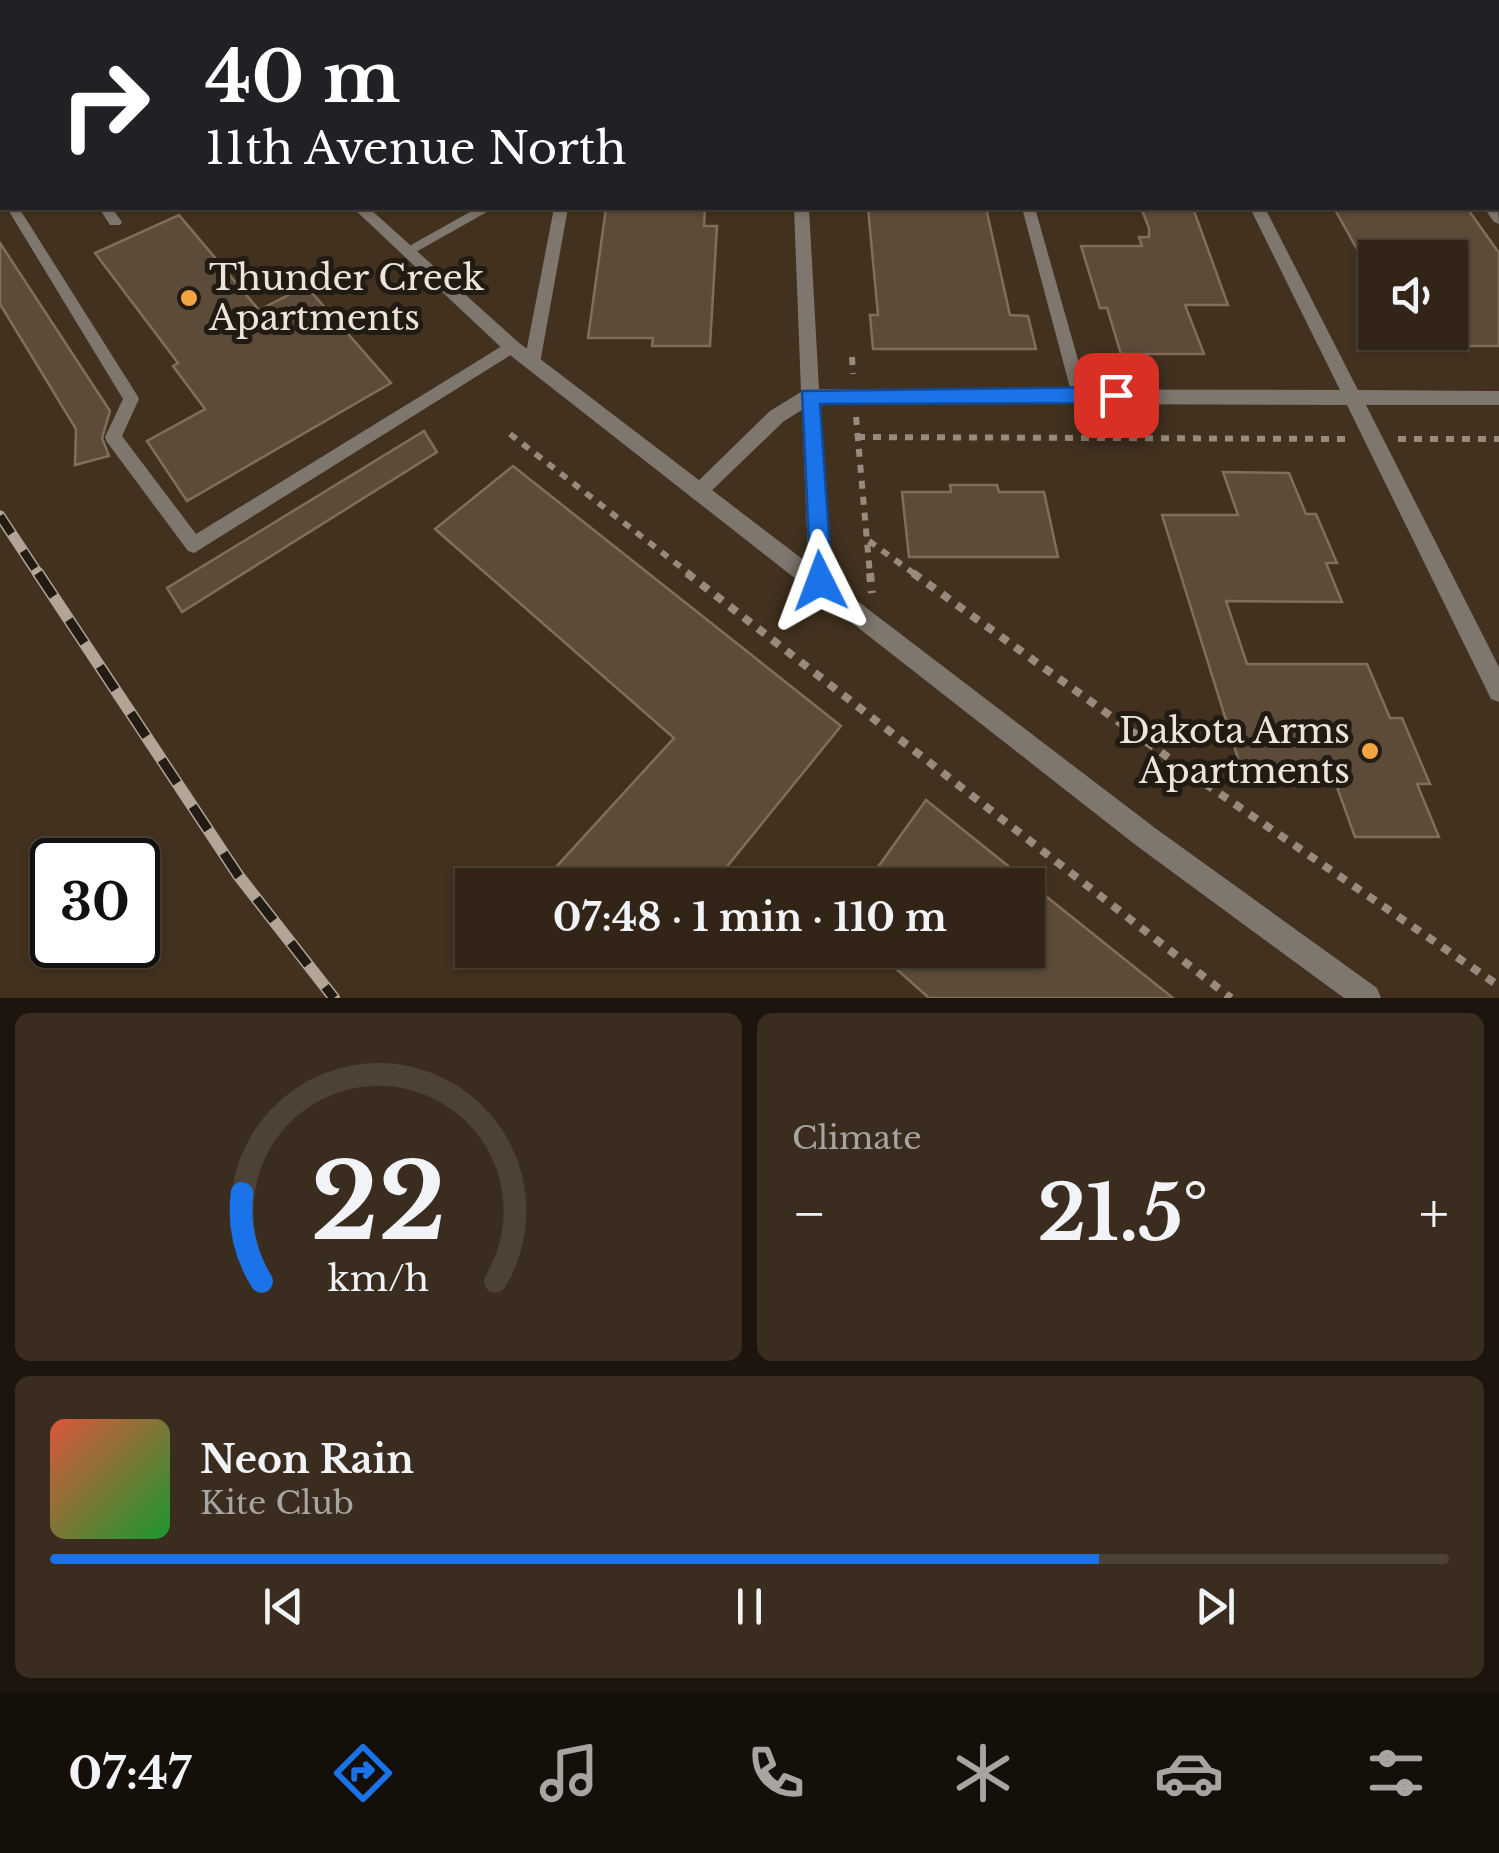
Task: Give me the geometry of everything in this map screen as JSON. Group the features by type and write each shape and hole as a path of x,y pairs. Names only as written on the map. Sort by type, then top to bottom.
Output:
{"street":[{"path":"362,210 532,363 820,581 1146,836 1367,998"},
{"path":"800,210 820,581"},
{"path":"1259,210 1499,691"},
{"path":"698,492 777,416 809,396 1499,398"}],"lane":[{"path":"14,210 131,399 113,437 194,546 512,347"},
{"path":"106,210 115,222"},
{"path":"410,250 484,210"},
{"path":"532,363 561,210"},
{"path":"1029,210 1080,394"}],"path":[{"path":"852,357 874,624"},
{"path":"510,434 1231,998"},
{"path":"857,437 1499,438"},
{"path":"870,542 1184,769 1499,986"}],"building":[{"path":"606,210 705,210 704,226 717,226 710,346 652,346 653,338 588,338"},
{"path":"868,210 986,210 1010,315 1028,316 1036,349 873,349 870,315 878,315"},
{"path":"1142,210 1194,210 1228,305 1185,305 1204,354 1121,354 1107,308 1100,308 1081,246 1142,246 1139,237 1149,237"},
{"path":"1335,210 1468,210 1499,253 1499,346 1468,346 1468,240 1358,240 1358,251"},
{"path":"179,215 259,310 306,286 391,383 187,501 147,441 205,409 173,366 178,363 95,253"},
{"path":"0,243 110,411 102,438 109,456 75,465 76,429 0,304"},
{"path":"424,431 437,452 182,612 167,588"},
{"path":"513,466 841,726 726,868 559,868 674,738 435,529"},
{"path":"1223,472 1289,473 1306,514 1316,514 1337,563 1326,563 1342,602 1226,601 1247,664 1367,664 1390,718 1402,718 1430,784 1417,784 1439,837 1355,837 1329,765 1240,765 1162,515 1238,515"},
{"path":"950,485 997,485 999,492 1044,492 1058,557 909,557 902,492 951,492"},
{"path":"926,800 1011,868 877,868"},
{"path":"1045,895 1173,998 929,998 895,968 1045,968"}],"railway":[{"path":"0,516 39,575"},
{"path":"38,573 238,875 334,998"}],"place":[{"name":"Thunder Creek Apartments","path":"189,298"},
{"name":"Dakota Arms Apartments","path":"1370,751"}],"route":[{"path":"820,581 809,396 1116,395"}]}
